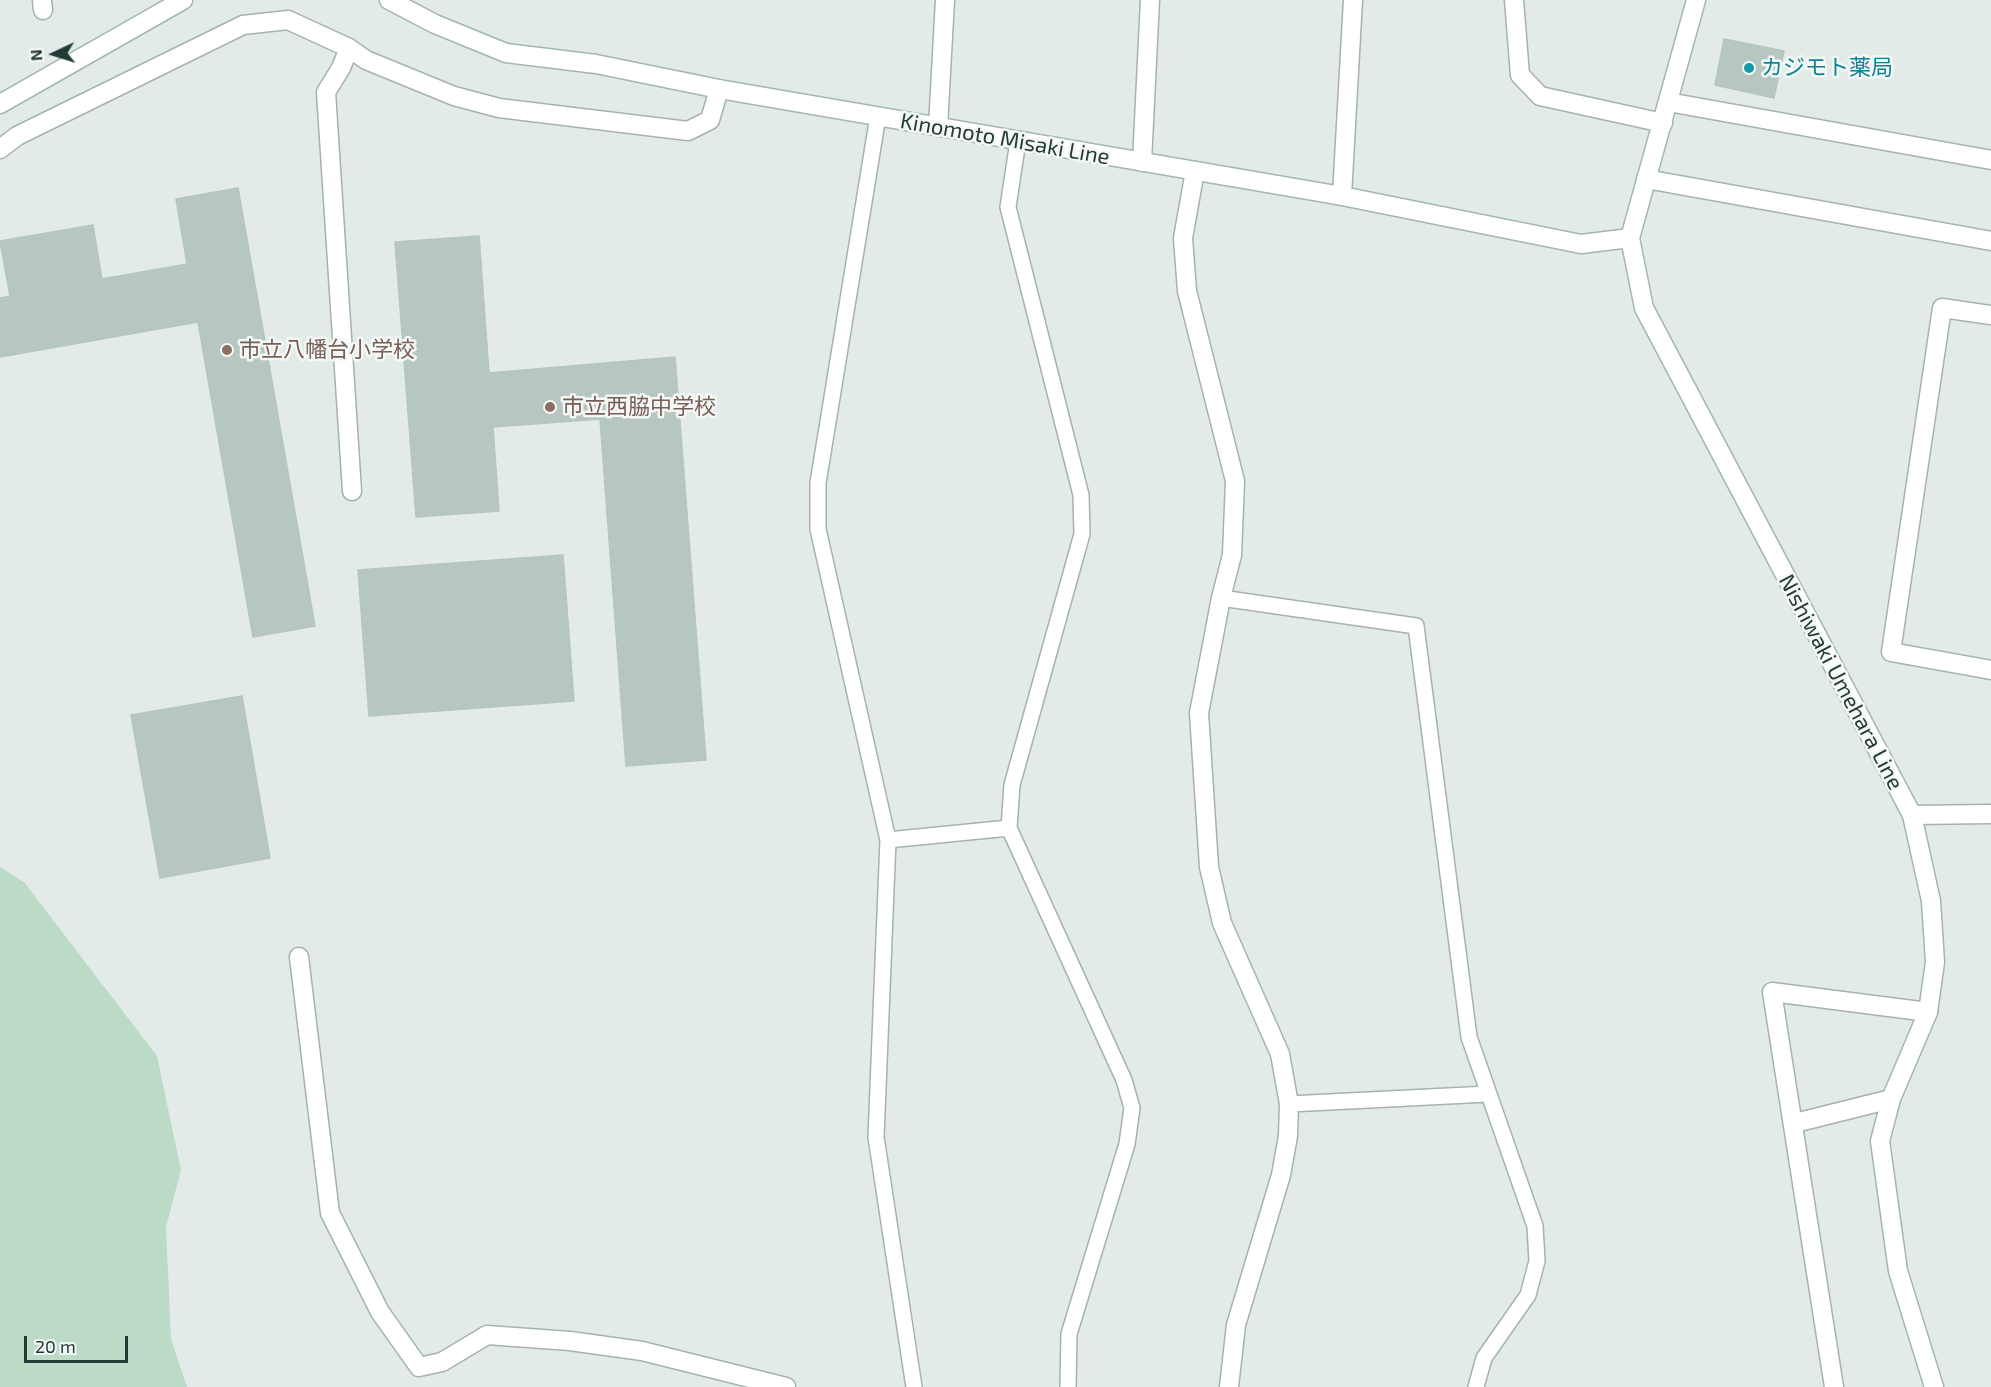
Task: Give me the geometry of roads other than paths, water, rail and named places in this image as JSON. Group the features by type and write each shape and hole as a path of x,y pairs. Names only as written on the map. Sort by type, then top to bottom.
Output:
{"street":[{"path":"0,104 183,0"},
{"name":"Kinomoto Misaki Line","path":"389,0 435,24 506,53 596,64 719,89 1342,196 1581,244 1630,238"},
{"path":"938,127 945,0"},
{"path":"1142,162 1150,0"},
{"path":"1342,196 1353,0"},
{"path":"1514,0 1520,75 1540,96 1663,123"},
{"name":"Nishiwaki Umehara Line","path":"1696,0 1630,238 1644,308 1912,815 1931,901 1935,962 1928,1012 1891,1099 1880,1141 1896,1259 1934,1387"},
{"path":"0,149 17,136 243,25 288,20 349,48 366,60 454,96 499,108 688,130 710,120 719,89"},
{"path":"349,48 341,68 326,92 352,491"},
{"path":"1668,102 1991,160"},
{"path":"1195,171 1183,238 1186,291 1235,481 1232,555 1221,598 1199,713 1209,867 1222,922 1280,1054 1289,1104 1288,1137 1281,1175 1236,1325 1229,1387"},
{"path":"1647,178 1991,241"},
{"path":"1991,315 1942,308 1891,652 1991,670"},
{"path":"1912,815 1991,814"},
{"path":"299,957 330,1213 380,1312 419,1367 442,1362 487,1335 570,1341 642,1351 786,1387"},
{"path":"1834,1387 1795,1124 1772,992 1928,1012"},
{"path":"1795,1124 1891,1099"}],"lane":[{"path":"878,116 818,483 818,529 888,840 876,1137 914,1387"},
{"path":"1018,141 1008,207 1081,495 1082,534 1012,786 1009,828 1124,1080 1132,1108 1127,1144 1069,1334 1068,1387"},
{"path":"1221,598 1416,626 1469,1037 1535,1226 1537,1261 1528,1295 1484,1359 1476,1387"},
{"path":"888,840 1009,828"},
{"path":"1289,1104 1488,1094"}],"place":[{"name":"カジモト薬局","path":"1749,68"},
{"name":"市立八幡台小学校","path":"227,350"},
{"name":"市立西脇中学校","path":"550,407"}]}
